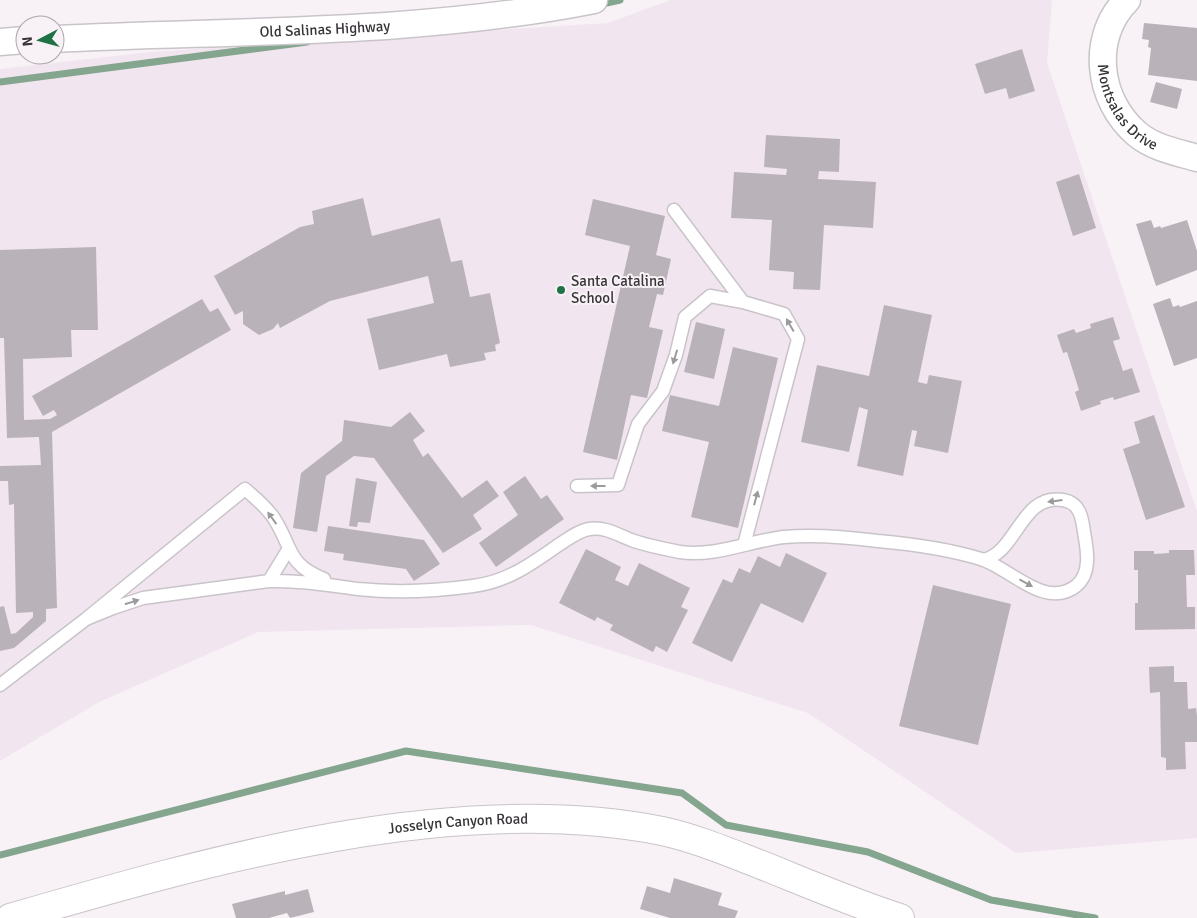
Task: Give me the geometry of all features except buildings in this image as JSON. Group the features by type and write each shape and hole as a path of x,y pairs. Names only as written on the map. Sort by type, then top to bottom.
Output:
{"street":[{"name":"Old Salinas Highway","path":"65,39 418,25 513,14 594,0"},
{"name":"Montsalas Drive","path":"1127,0 1113,19 1104,47 1103,73 1111,100 1136,133 1153,144 1197,158"},
{"path":"0,42 15,41"},
{"name":"Josselyn Canyon Road","path":"10,918 96,894 290,847 378,832 449,823 542,819 622,825 699,841 900,918"}],"lane":[{"path":"674,210 743,302"},
{"path":"577,486 618,486 638,424 663,392 676,356 685,317 710,296 743,302 784,314 798,339 744,545"},
{"path":"0,685 86,620 245,489 274,519 288,550 306,572 340,586"},
{"path":"86,620 143,598 269,581 288,580 360,589 428,590 475,586 499,581 514,575 573,536 589,529 607,530 633,541 682,552 716,552 784,537 821,536 922,546 983,560 1039,590 1050,593 1069,590 1079,584 1086,571 1088,554 1079,509 1072,503 1061,500 1038,505 1026,515 995,556 983,560"},
{"path":"269,581 288,550"}],"shaded area":[{"name":"Santa Catalina School","path":"670,0 1052,0 1047,63 1197,511 1197,838 1016,853 808,713 531,625 258,632 99,702 0,761 0,69 35,65 65,65 65,62 150,52 608,23"}],"waterway":[{"path":"598,5 620,0"},
{"path":"0,82 307,42"},
{"path":"0,855 406,751 682,793 726,825 868,852 991,900 1095,918"}],"place":[{"name":"Santa Catalina School","path":"561,290"}]}
